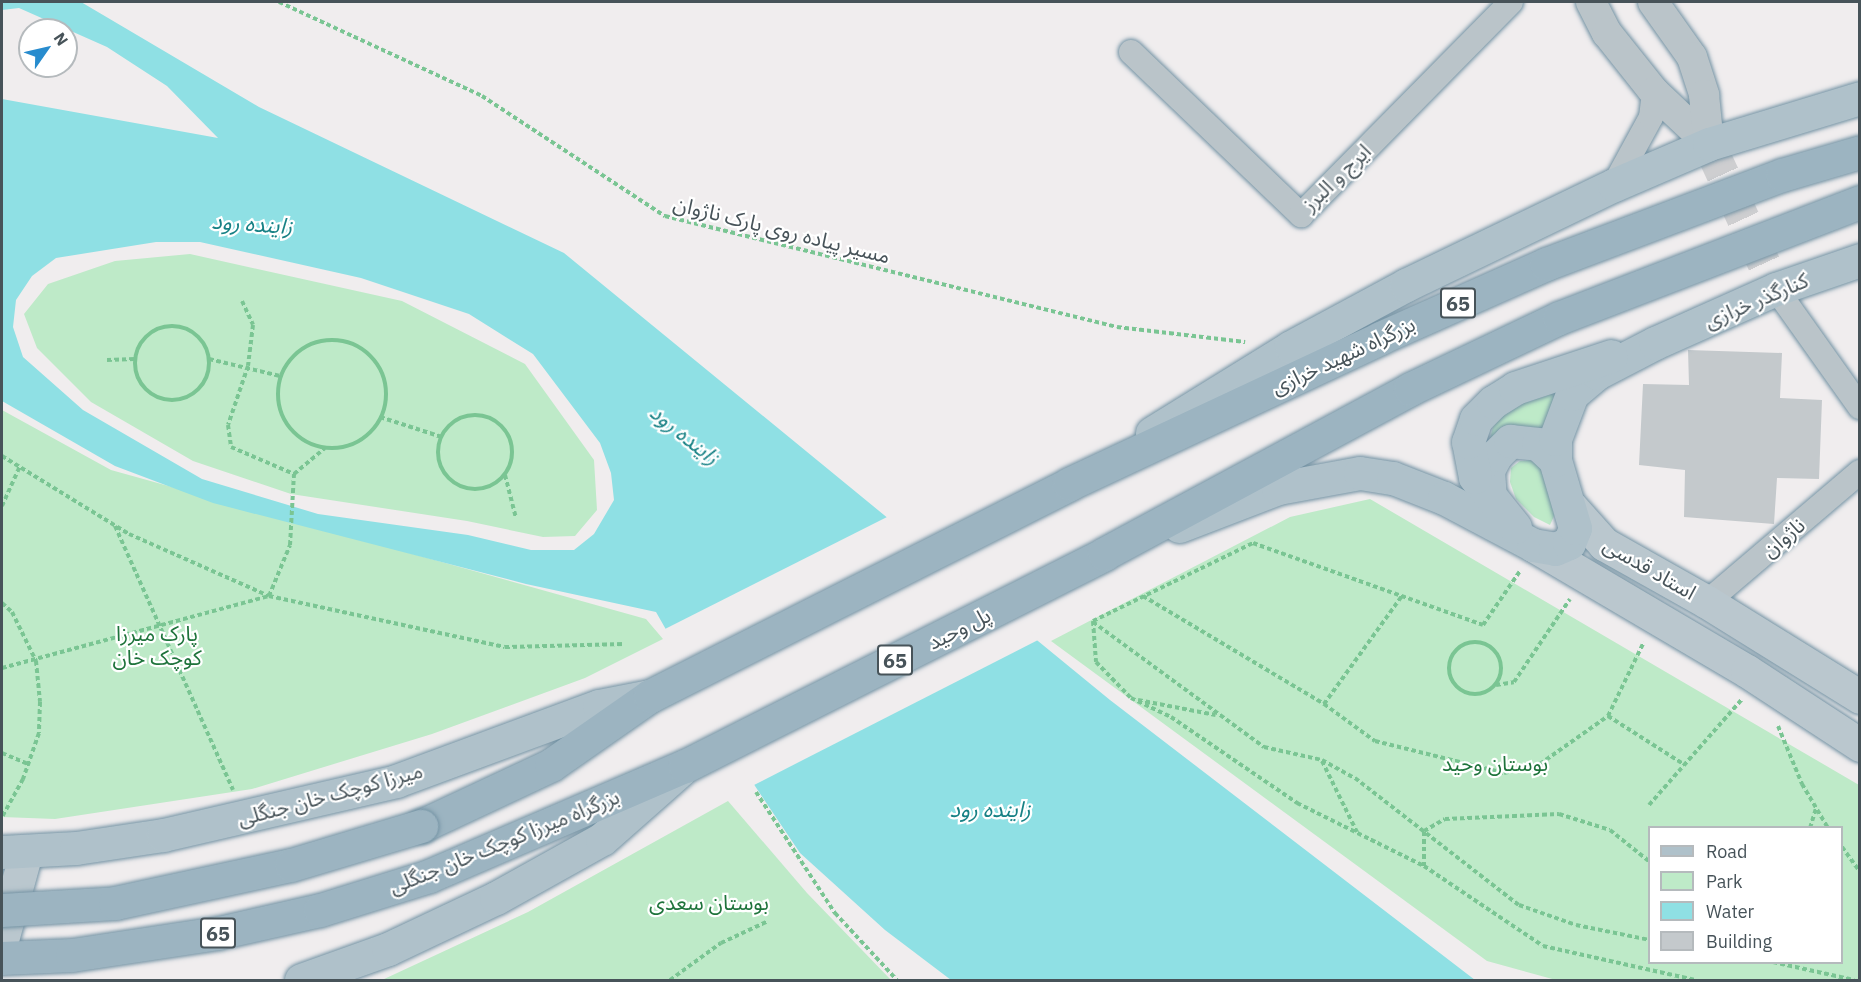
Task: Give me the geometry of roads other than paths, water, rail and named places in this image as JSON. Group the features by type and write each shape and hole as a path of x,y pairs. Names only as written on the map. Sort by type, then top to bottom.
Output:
{"highway":[{"path":"1782,175 1816,147 1860,133"},
{"name":"بزرگراه شهید خرازی","path":"1069,484 1546,264 1782,175 1860,152"},
{"name":"65","path":"1104,554 1410,389 1559,318 1860,202"},
{"name":"65","path":"2,910 115,903 291,866 422,826 551,765 650,696 1069,484"},
{"name":"پل وحید","path":"685,766 1104,554"},
{"name":"بزرگراه میرزا کوچک خان جنگلی","path":"2,958 72,955 218,933 320,910 429,876 685,766"}],"main road":[{"path":"1069,484 1291,347 1406,285 1614,185 1708,144 1860,98"},
{"name":"کنارگذر خرازی","path":"1655,343 1776,289 1860,260"},
{"path":"1535,546 1490,499 1475,477 1468,442 1476,419 1493,402 1562,369 1655,343"},
{"name":"استاد قدسی","path":"1655,343 1597,373 1572,394 1555,439 1555,460 1571,507 1604,544 1707,602 1860,697"},
{"path":"1490,499 1488,470 1496,454 1510,441 1538,444 1555,460"},
{"path":"1104,554 1278,488 1360,473 1393,478 1444,498 1535,546 1556,549 1569,543 1575,528 1571,507"},
{"name":"استاد قدسی","path":"1535,546 1584,578 1759,680 1860,745"},
{"name":"میرزا کوچک خان جنگلی","path":"14,852 163,835 396,781 599,706 650,696"},
{"path":"301,981 388,949 506,893 602,839 685,766"},
{"path":"2,940 14,852"}],"street":[{"name":"ایرج و البرز","path":"1131,52 1301,215 1511,2"},
{"path":"1592,2 1607,33 1654,92 1708,144"},
{"path":"1653,2 1692,57 1704,95 1708,144"},
{"path":"1614,185 1651,117 1654,92"},
{"path":"1776,289 1860,407"},
{"name":"ناژوان","path":"1707,602 1860,472"}],"water":[{"name":"زاینده رود","path":"2,2 81,2 259,107 564,253 1110,700 1475,980 951,980 885,930 800,853 755,786 656,612 526,584 213,503 115,466 2,401 2,99 218,138 167,86 107,47 78,34 78,18 42,18 19,8 2,10","holes":["156,242 200,242 361,278 469,314 533,354 600,443 611,473 614,500 594,534 574,550 531,550 468,535 318,514 202,479 83,410 23,357 13,327 16,300 32,276 56,258"]}],"tunnel":[{"path":"1709,144 1776,289"}],"park label":[{"name":"پارک میرزا کوچک خان","path":"157,645"},
{"name":"بوستان وحید","path":"1495,763"},
{"name":"بوستان سعدی","path":"709,902"}]}
